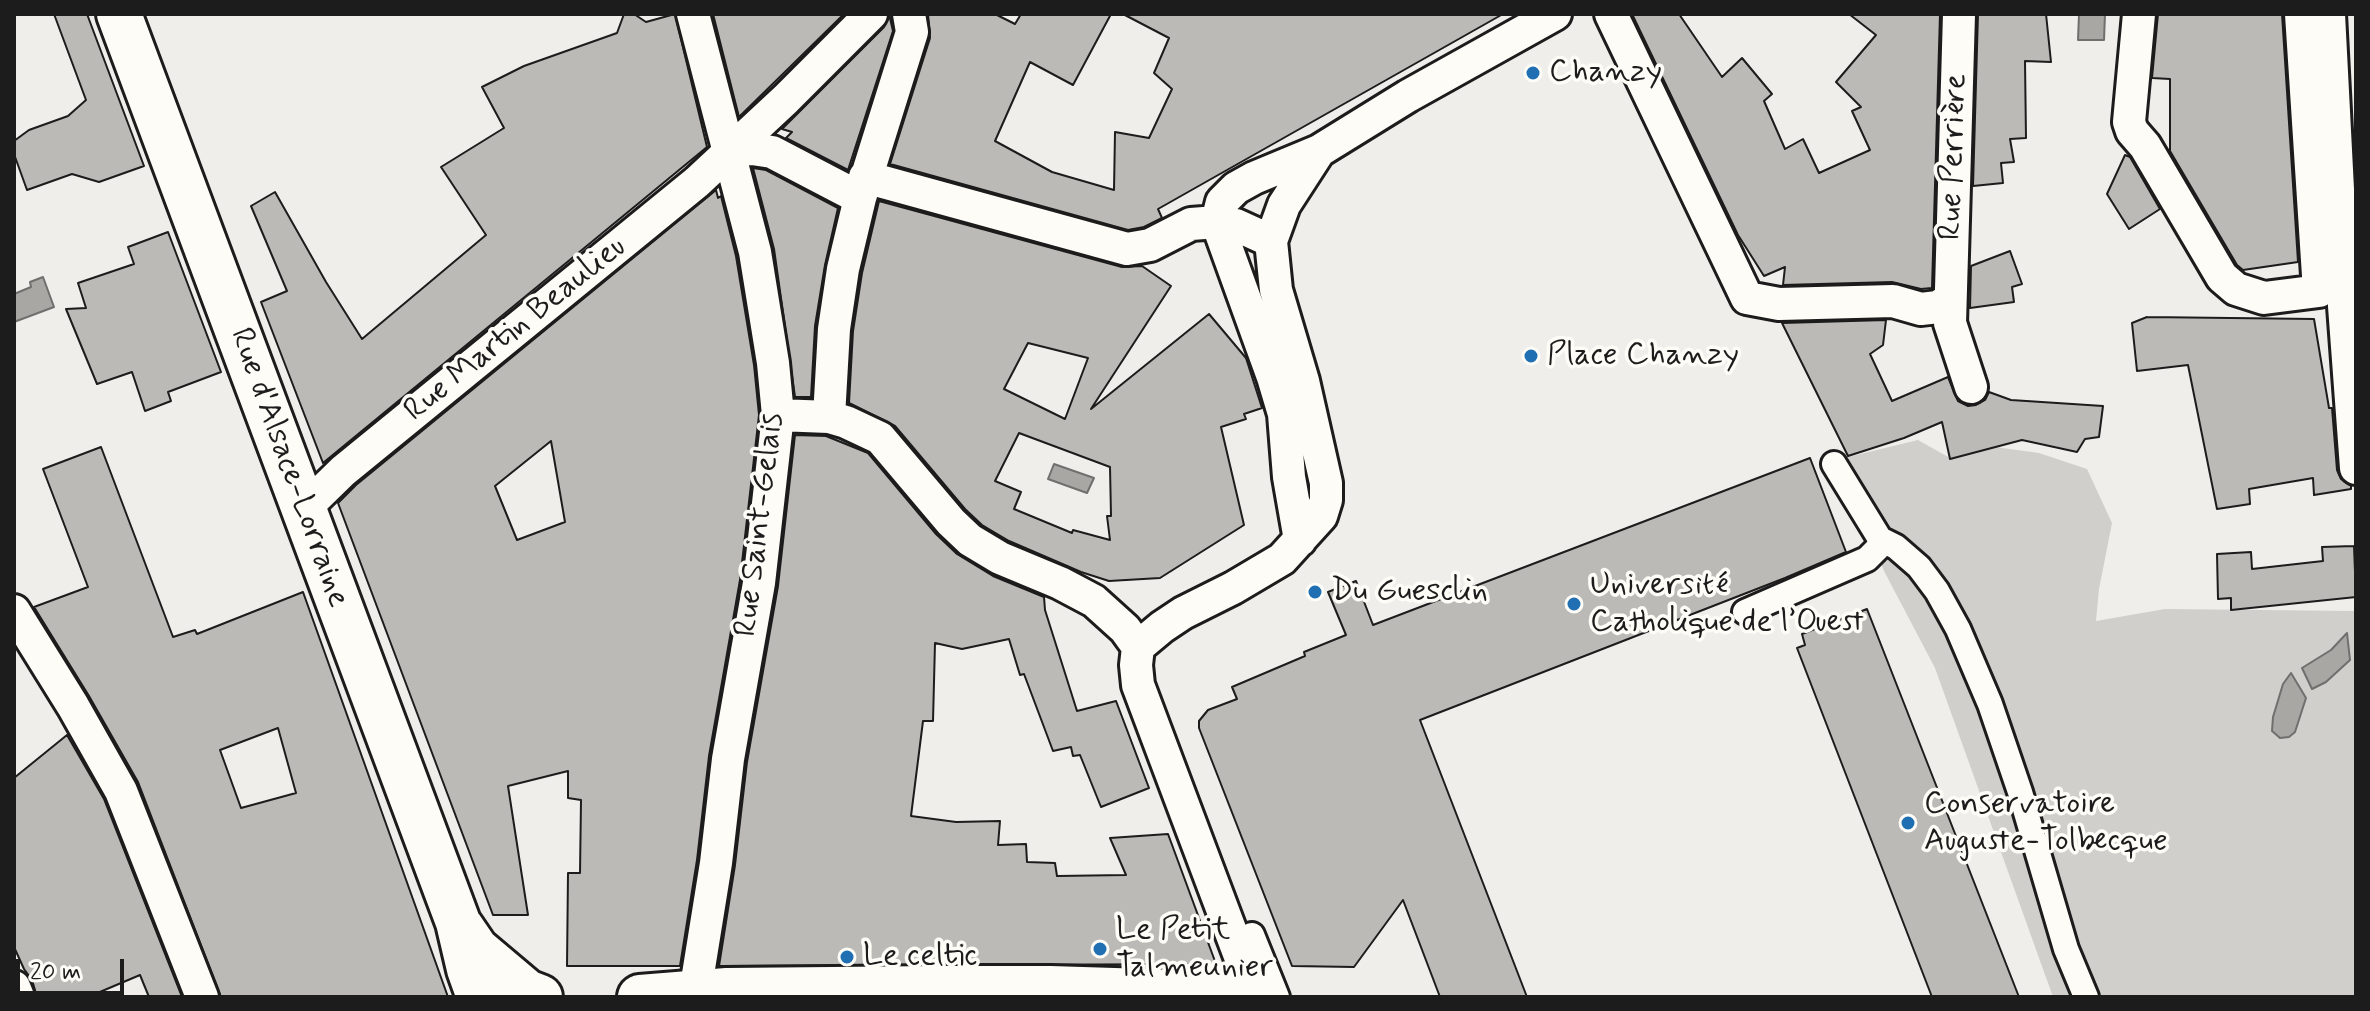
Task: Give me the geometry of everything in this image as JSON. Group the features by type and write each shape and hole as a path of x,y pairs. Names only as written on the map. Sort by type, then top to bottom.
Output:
{"main road":[{"name":"Rue d'Alsace-Lorraine","path":"119,14 458,922"},
{"path":"458,922 479,997"},
{"path":"458,922 476,949 527,992 540,997"},
{"path":"640,997 695,993 1050,988 1256,996"}],"street":[{"name":"Rue Saint-Gelais","path":"693,14 755,252 778,415 759,583 728,759 716,863 695,993"},
{"name":"Rue Martin Beaulieu","path":"303,510 343,471 697,182 871,14"},
{"path":"829,417 836,314 843,269 863,187 912,32 909,14"},
{"path":"1300,540 1289,477 1284,414 1217,222 1222,202 1236,188 1319,151 1408,96 1555,14"},
{"path":"1611,14 1747,298 1779,304 1893,301 1921,309 1938,307 1950,299"},
{"name":"Rue Perrière","path":"1959,14 1950,323 1971,387"},
{"path":"2139,14 2129,122 2222,277 2236,289 2264,298 2319,291 2301,14"},
{"path":"2329,14 2356,468"},
{"path":"728,150 772,152 863,187 1127,249 1150,245 1191,224 1217,222 1236,225 1271,241"},
{"path":"1138,647 1183,613 1282,559 1321,516 1326,500 1326,483 1303,381 1276,290 1271,241 1284,205 1319,151"},
{"path":"778,415 829,417 880,438 970,540 1000,558 1094,601 1125,629 1138,647 1138,685 1240,956 1244,976 1256,996"},
{"path":"1834,464 1880,539 1896,547 1919,567 1937,591 1958,629 1990,704 2020,792 2066,949 2086,997"},
{"path":"1745,612 1867,559 1878,548 1880,539"},
{"path":"14,611 121,791 202,997"},
{"path":"1252,935 1256,996"},
{"path":"14,987 18,997"}],"shaded area":[{"path":"2079,14 2105,14 2104,40 2078,40"},
{"path":"43,277 54,307 14,322 14,294 31,287 30,282"},
{"path":"1918,440 1950,458 1995,447 2039,453 2087,469 2112,523 2096,621 2165,609 2356,611 2356,997 2053,997 1935,668 1884,571 1840,459"},
{"path":"1054,464 1094,478 1087,493 1048,479"},
{"path":"2347,633 2350,660 2326,682 2312,689 2302,668 2331,650"},
{"path":"2291,673 2306,698 2295,732 2289,737 2280,738 2272,731 2273,717 2283,684"}],"building":[{"path":"54,14 87,14 144,166 99,182 72,174 27,190 14,154 14,141 29,130 68,116 86,100"},
{"path":"624,14 634,14 646,22 675,14 707,147 323,463 261,302 287,291 251,206 275,192 362,339 486,235 441,167 504,128 482,87 524,66 617,33"},
{"path":"713,14 844,14 739,117"},
{"path":"889,14 893,31 848,170 786,138 792,132 782,129 884,27"},
{"path":"928,14 995,14 1015,24 1021,14 1111,14 1073,85 1030,62 995,141 1052,172 1114,190 1115,132 1149,138 1172,89 1154,73 1169,38 1123,14 1503,14 1158,209 1162,218 1144,227 1128,230 890,164 930,38"},
{"path":"1632,14 1679,14 1722,77 1742,58 1772,94 1764,101 1785,149 1803,139 1819,173 1870,150 1852,111 1861,107 1836,82 1876,35 1849,14 1940,14 1932,288 1921,289 1892,282 1783,285 1785,267 1764,276 1738,235"},
{"path":"1978,14 2046,14 2051,62 2025,61 2026,138 2010,139 2014,162 2001,163 2003,183 1973,186"},
{"path":"2158,14 2282,14 2298,262 2243,270 2237,265 2170,151 2170,79 2152,78"},
{"path":"2125,155 2130,157 2160,209 2129,229 2107,194"},
{"path":"753,168 766,170 838,208 815,326 811,397 795,397 774,249"},
{"path":"716,190 718,198 721,196 736,256 759,415 740,580 709,756 680,966 567,966 568,873 580,873 581,800 568,798 568,771 508,786 528,915 493,915 338,503","holes":["551,441 565,522 517,540 495,486"]},
{"path":"879,201 1122,267 1142,266 1171,286 1091,409 1209,314 1246,358 1262,408 1244,414 1246,419 1221,427 1244,525 1160,578 1109,581 1009,541 982,525 895,426 849,403 853,331 862,273","holes":["1028,343 1088,358 1065,419 1004,389","1019,433 1110,467 1111,516 1107,516 1110,540 1073,530 1072,533 1014,509 1021,492 995,481"]},
{"path":"168,232 221,372 168,392 171,401 145,411 132,372 97,384 66,309 86,308 78,283 134,264 128,247"},
{"path":"2010,251 2022,284 2012,287 2014,302 1970,308 1971,266"},
{"path":"2147,317 2314,319 2329,408 2332,408 2337,470 2351,489 2314,495 2313,478 2249,489 2250,504 2217,509 2188,365 2137,371 2132,323"},
{"path":"1886,320 1883,345 1870,354 1892,401 1948,377 1958,401 1968,406 1985,400 1989,392 2011,400 2103,406 2099,437 2085,439 2077,452 2022,440 1950,459 1942,422 1848,456 1782,323"},
{"path":"795,435 826,436 868,453 936,534 957,554 993,576 1044,597 1045,610 1077,711 1116,701 1149,788 1101,807 1080,755 1073,756 1071,747 1053,751 1024,674 1020,675 1009,639 962,649 935,643 933,721 923,721 911,816 956,822 1000,821 998,845 1026,844 1027,862 1055,863 1057,876 1126,875 1110,838 1168,834 1216,964 719,966 747,762 778,586"},
{"path":"101,447 173,637 195,630 197,634 303,592 448,997 221,997 138,782 34,607 88,587 43,469","holes":["278,728 296,793 241,808 220,750"]},
{"path":"1810,458 1846,552 1420,720 1527,997 1440,997 1403,900 1354,967 1292,966 1199,728 1199,721 1208,710 1237,699 1232,687 1346,635 1328,592 1356,581 1373,625"},
{"path":"2354,546 2356,597 2231,610 2231,598 2218,599 2217,554 2251,552 2252,569 2323,561 2322,547"},
{"name":"Conservatoire Auguste-Tolbecque","path":"1867,609 2019,997 1932,997 1797,648 1805,645 1802,634"},
{"path":"67,735 104,799 182,997 149,997 140,975 88,997 37,997 32,980 14,947 14,778"}],"place":[{"name":"Chanzy","path":"1533,73"},
{"name":"Place Chanzy","path":"1531,356"},
{"name":"Du Guesclin","path":"1315,592"},
{"name":"Université Catholique de l’Ouest","path":"1574,604"},
{"name":"Conservatoire Auguste-Tolbecque","path":"1908,823"},
{"name":"Le Petit Talmeunier","path":"1100,949"},
{"name":"Le celtic","path":"847,957"}]}
